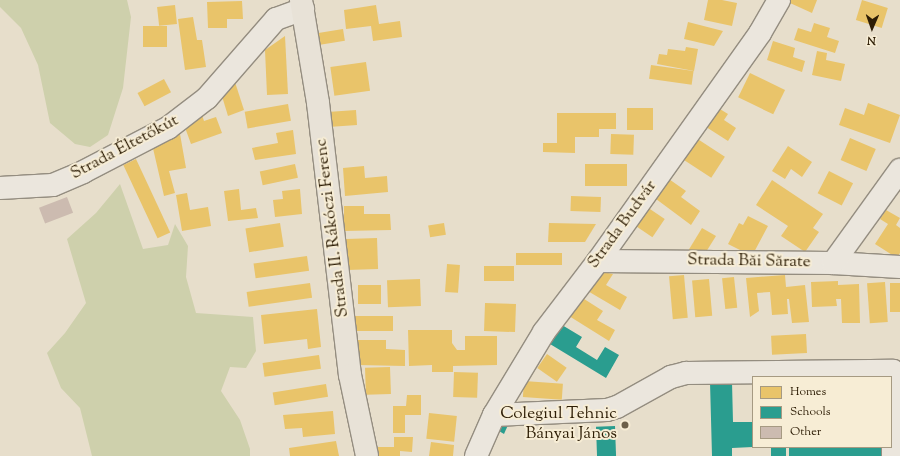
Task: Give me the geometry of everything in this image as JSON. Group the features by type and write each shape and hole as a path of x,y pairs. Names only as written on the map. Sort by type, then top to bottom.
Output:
{"main road":[{"name":"Strada II. Rákóczi Ferenc","path":"302,4 318,103 350,375 367,456"}],"street":[{"name":"Strada Budvár","path":"476,456 494,415 544,332 598,260 760,33 779,0"},
{"name":"Strada Éltetőkút","path":"0,188 53,185 83,172 168,128 207,98 276,19 302,4"},
{"path":"833,263 900,170"},
{"name":"Strada Băi Sărate","path":"598,260 833,263 900,267"},
{"path":"494,415 607,410 617,408 670,377 686,374 893,372 893,456"}],"green space":[{"path":"0,0 127,0 131,17 123,88 108,135 90,147 75,144 50,123 38,65 21,28 0,7"},
{"path":"120,184 143,249 168,245 175,224 188,246 186,277 196,313 253,317 256,351 246,368 230,367 221,391 240,420 250,449 250,456 92,456 80,408 61,388 47,353 65,333 86,303 67,239 96,213"}],"building: Homes":[{"path":"708,0 722,0 737,3 732,26 704,20"},
{"path":"791,0 817,0 812,13 790,3"},
{"path":"862,0 888,8 882,28 856,20"},
{"path":"242,1 243,19 227,19 227,28 208,28 207,2"},
{"path":"175,5 177,24 159,26 157,7"},
{"path":"376,5 379,24 400,21 402,37 373,41 371,26 346,29 344,10"},
{"path":"193,17 197,40 202,40 206,67 185,70 178,19"},
{"path":"688,22 723,31 714,46 684,39"},
{"path":"814,23 830,28 827,37 839,41 835,53 794,40 798,28 811,32"},
{"path":"143,26 167,26 167,47 143,47"},
{"path":"343,29 345,41 320,45 318,33"},
{"path":"285,36 288,94 267,95 265,50"},
{"path":"773,41 795,48 793,57 805,61 802,72 767,60"},
{"path":"686,47 698,49 694,71 657,64 659,54 667,55 668,49 685,51"},
{"path":"817,51 827,53 826,60 845,64 841,81 812,75"},
{"path":"366,62 370,91 334,96 330,67"},
{"path":"651,65 694,71 692,85 649,79"},
{"path":"750,73 785,90 773,114 738,97"},
{"path":"164,79 171,92 145,106 138,93"},
{"path":"234,79 244,110 228,116 221,93"},
{"path":"868,103 900,115 890,143 839,125 845,108 864,115"},
{"path":"288,104 291,121 248,128 245,112"},
{"path":"715,106 728,114 724,120 736,128 728,141 703,125"},
{"path":"627,108 653,108 653,130 627,130"},
{"path":"356,110 357,125 332,127 331,112"},
{"path":"557,113 616,113 616,129 599,129 599,137 575,137 575,153 543,152 543,143 557,143"},
{"path":"202,115 204,121 216,117 222,133 191,144 183,122"},
{"path":"293,130 296,154 255,160 252,148 278,143 276,133"},
{"path":"180,134 186,168 169,171 175,193 164,196 152,144 163,137"},
{"path":"611,134 634,135 633,155 610,154"},
{"path":"693,136 725,157 711,178 679,157"},
{"path":"850,138 876,149 866,171 841,160"},
{"path":"788,146 812,162 802,177 791,169 785,179 772,171"},
{"path":"136,159 170,232 158,238 123,165"},
{"path":"295,164 298,178 263,185 260,171"},
{"path":"585,164 627,164 627,186 585,186"},
{"path":"364,166 365,178 387,176 388,192 345,196 343,168"},
{"path":"829,171 853,183 842,206 818,193"},
{"path":"666,177 686,191 681,197 700,211 691,225 652,196"},
{"path":"772,180 823,214 813,228 819,232 805,252 781,236 788,226 756,205"},
{"path":"239,189 241,210 256,208 258,218 228,221 224,191"},
{"path":"300,189 302,214 275,217 273,200 283,199 282,191"},
{"path":"187,193 190,210 208,207 211,226 182,231 176,195"},
{"path":"571,196 601,197 600,212 570,211"},
{"path":"644,205 665,219 652,237 632,223"},
{"path":"344,206 364,206 364,214 390,214 391,230 344,231"},
{"path":"886,210 900,218 896,225 900,228 900,253 897,258 875,244 888,224 880,219"},
{"path":"748,216 768,226 752,256 728,244 739,223 743,225"},
{"path":"280,223 284,247 249,252 245,228"},
{"path":"444,223 446,235 430,237 428,226"},
{"path":"549,223 596,224 585,242 548,242"},
{"path":"702,228 716,236 706,252 688,251"},
{"path":"377,238 378,269 347,270 346,239"},
{"path":"516,253 562,253 562,265 516,265"},
{"path":"307,256 309,271 256,278 254,264"},
{"path":"447,264 460,265 458,293 445,292"},
{"path":"484,266 514,266 514,281 484,281"},
{"path":"597,271 613,274 606,285 627,297 620,310 586,290"},
{"path":"684,275 688,318 673,319 669,276"},
{"path":"785,275 786,287 805,285 809,322 792,323 789,299 787,299 788,314 772,315 770,292 757,293 759,311 750,317 746,278"},
{"path":"734,277 737,308 725,309 722,278"},
{"path":"420,279 421,306 388,307 387,280"},
{"path":"709,279 712,316 695,317 692,280"},
{"path":"838,281 838,285 859,284 860,323 842,323 841,299 836,299 837,306 812,307 811,282"},
{"path":"885,282 888,322 870,323 867,283"},
{"path":"310,283 312,298 249,307 247,292"},
{"path":"890,283 900,283 900,312 890,312"},
{"path":"358,285 381,285 381,304 358,304"},
{"path":"581,297 603,311 597,320 615,330 609,341 569,316"},
{"path":"485,303 516,304 515,332 484,331"},
{"path":"317,309 321,347 308,349 307,339 264,344 261,315"},
{"path":"351,316 393,316 393,331 351,331"},
{"path":"408,330 452,330 452,343 457,350 465,350 465,336 497,336 497,365 453,366 453,372 432,372 432,365 409,366"},
{"path":"806,334 807,353 772,355 771,336"},
{"path":"358,340 386,340 386,349 405,350 405,366 357,365"},
{"path":"547,354 567,368 557,382 537,368"},
{"path":"319,355 321,369 265,377 263,363"},
{"path":"390,367 391,394 366,395 365,368"},
{"path":"454,372 478,373 477,398 453,397"},
{"path":"524,381 563,384 562,400 523,397"},
{"path":"326,384 328,397 275,405 273,392"},
{"path":"407,395 421,395 421,415 405,415 405,433 393,433 393,406 406,406"},
{"path":"333,411 335,434 303,437 302,428 285,429 283,415"},
{"path":"429,413 457,416 454,442 426,439"},
{"path":"394,437 413,437 412,452 400,451 400,456 377,456 378,447 394,447"},
{"path":"336,441 339,456 290,456 289,448"},
{"path":"431,442 454,445 453,456 429,456"}],"building: Schools":[{"path":"562,325 582,337 576,347 597,360 605,347 619,355 606,378 550,344"},
{"path":"710,382 732,382 733,422 752,422 752,447 732,448 732,456 712,456"},
{"path":"503,423 508,425 504,434 499,431"},
{"path":"615,426 616,456 597,456 596,427"},
{"path":"771,448 786,448 786,456 771,456"},
{"path":"789,448 882,448 882,456 789,456"}],"building: Other":[{"path":"67,197 73,213 45,224 39,208"}],"place":[{"name":"Colegiul Tehnic Bányai János","path":"625,425"}]}
